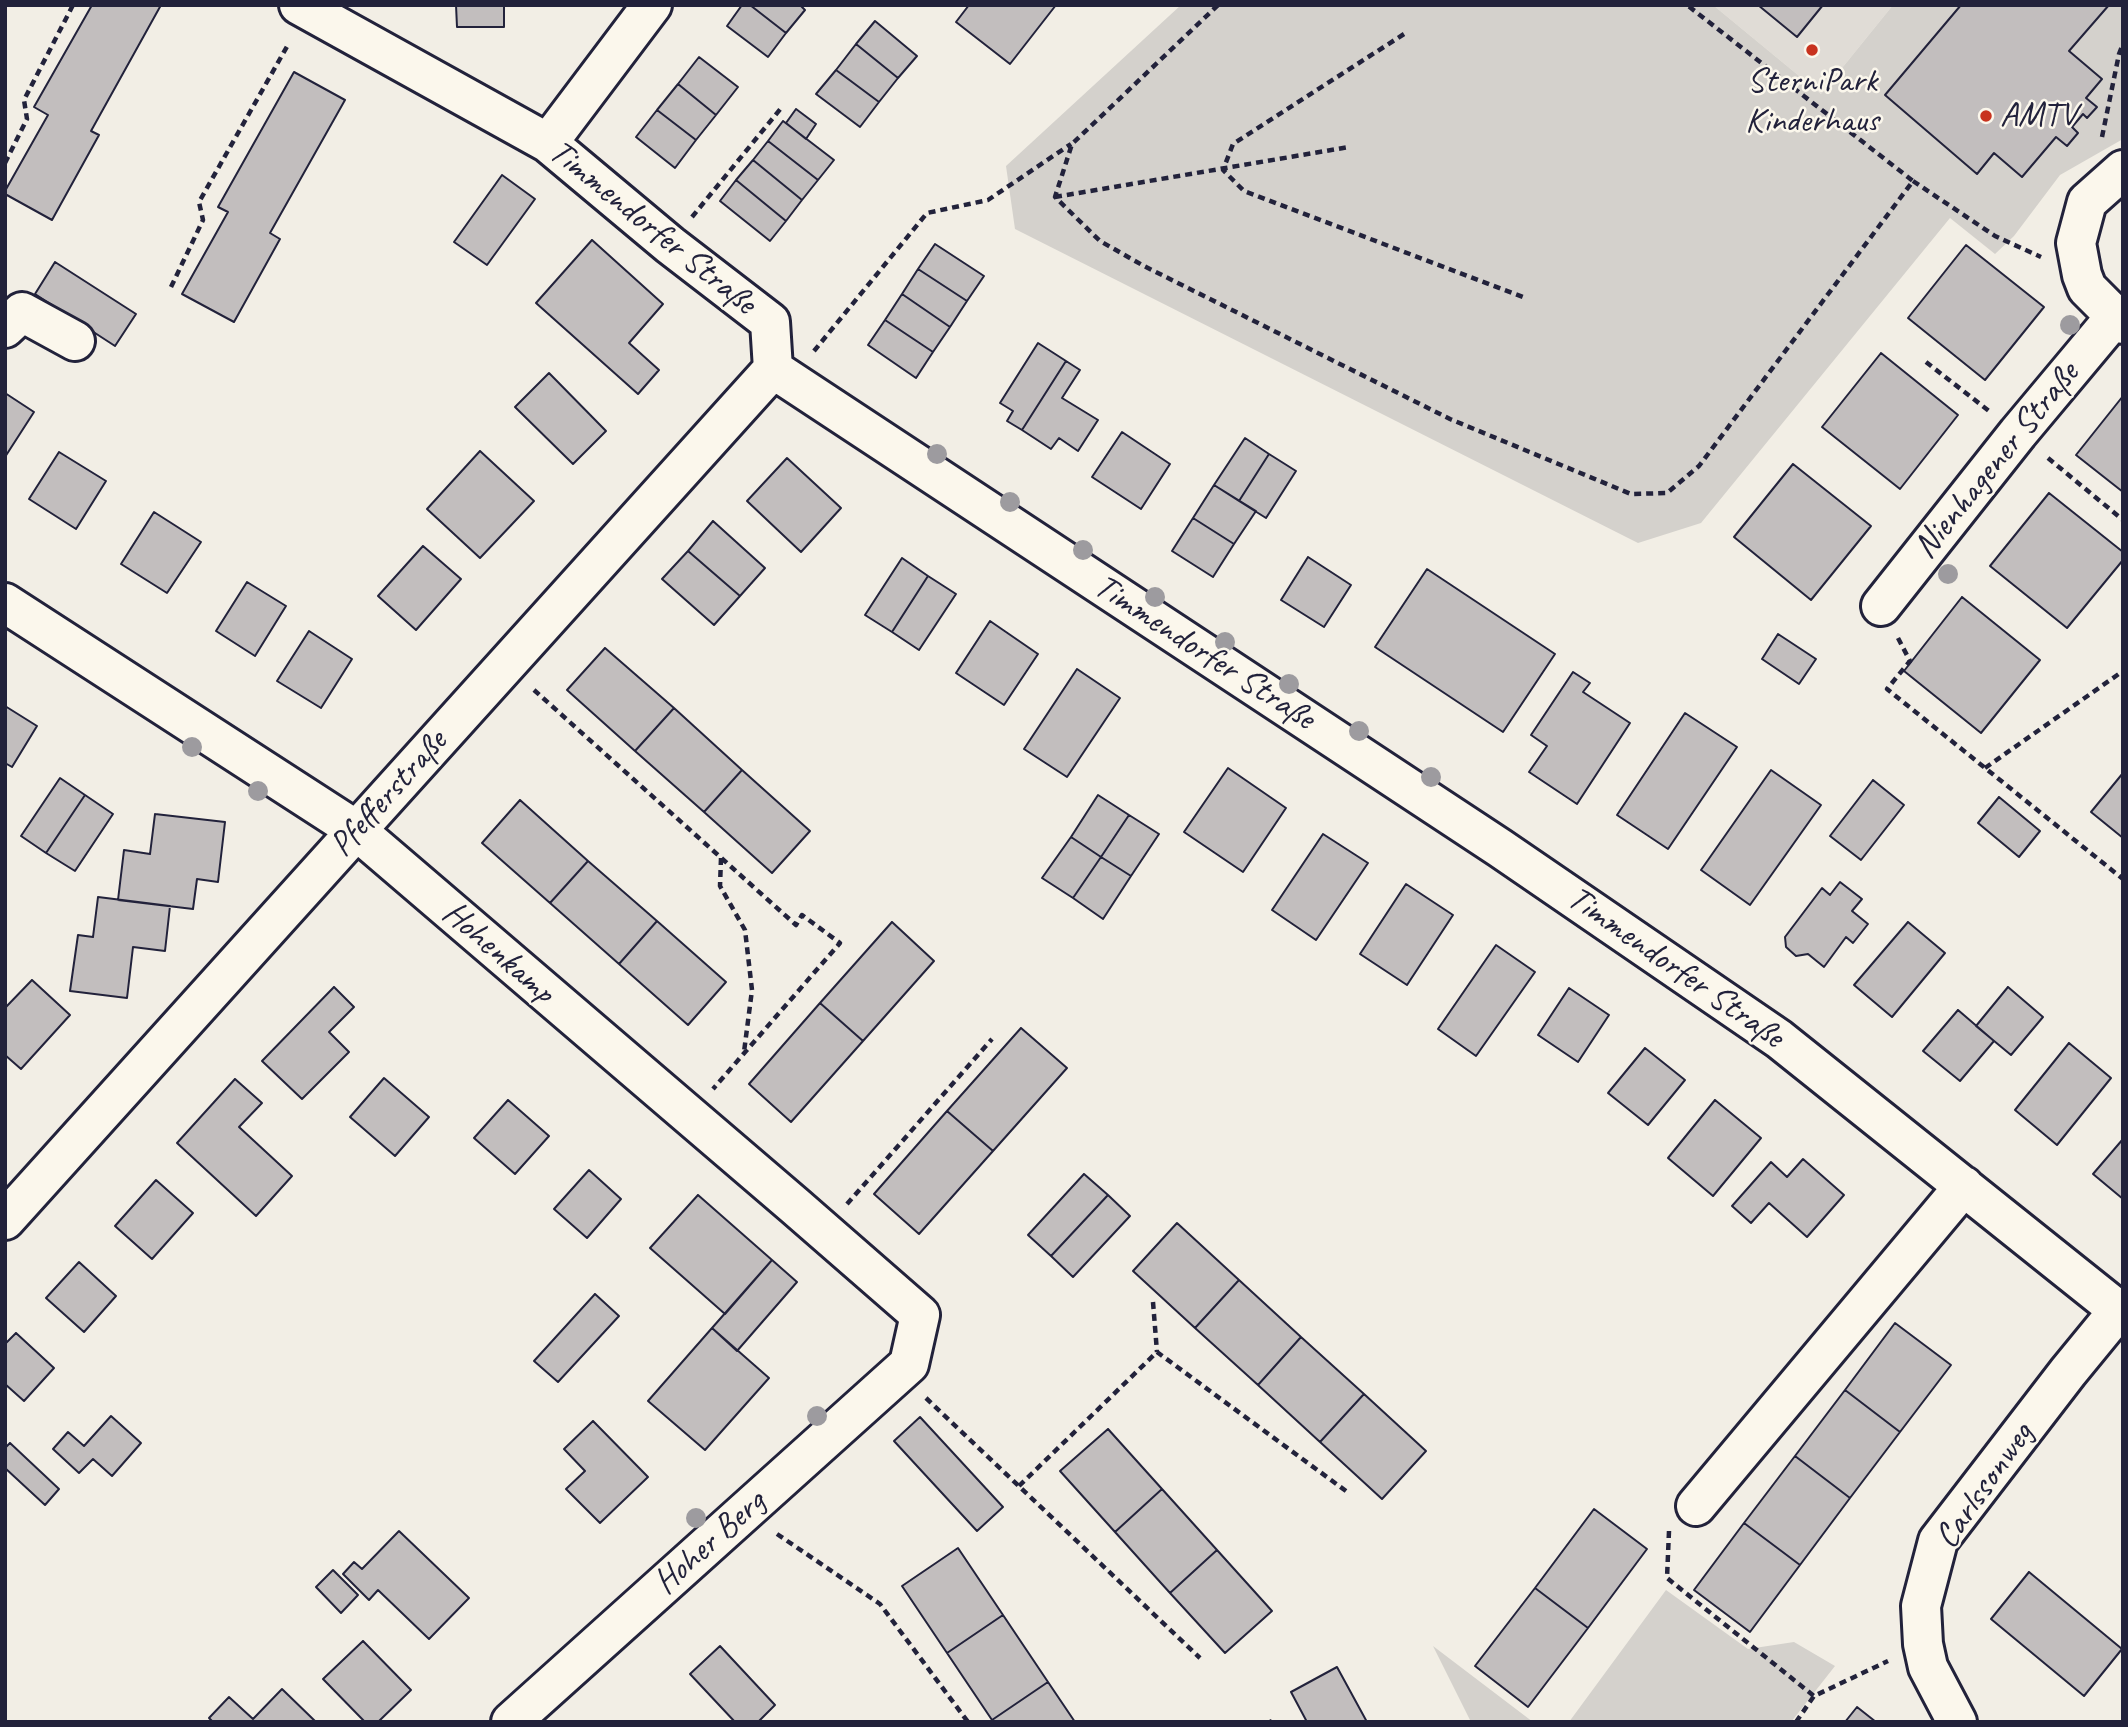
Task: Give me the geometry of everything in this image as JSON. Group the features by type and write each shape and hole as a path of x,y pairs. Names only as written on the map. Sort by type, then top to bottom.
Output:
{"street":[{"path":"548,143 652,5"},
{"name":"Timmendorfer Straße","path":"304,7 548,143 670,245 770,323 782,374 1477,833 1768,1031 2121,1313"},
{"name":"Nienhagener Straße","path":"1881,606 2018,433 2119,321 2087,288 2077,243 2087,202 2112,155"},
{"path":"5,328 22,312 75,341"},
{"name":"Pfefferstraße","path":"5,1220 505,664 782,374"},
{"name":"Hohenkamp","path":"5,603 356,830 920,1315 904,1368"},
{"path":"1696,1506 1964,1186"},
{"name":"Carlssonweg","path":"1957,1722 1928,1667 1923,1644 1921,1606 1938,1541 2068,1372 2121,1313"},
{"name":"Hoher Berg","path":"511,1722 904,1368"}],"path":[{"path":"5,163 27,119 24,100 72,5"},
{"path":"782,374 927,213 988,200 1072,144 1218,5"},
{"path":"1687,5 1913,181 1995,236 2082,275"},
{"path":"171,287 203,220 199,202 304,7"},
{"path":"1223,170 1233,144 1404,34"},
{"path":"2112,155 2119,54 2123,44"},
{"path":"670,245 782,107"},
{"path":"1055,197 1072,144"},
{"path":"1055,197 1349,148"},
{"path":"1223,170 1244,191 1524,297"},
{"path":"1055,197 1100,241 1144,266 1450,419 1631,494 1667,493 1699,466 1913,181"},
{"path":"1910,661 1887,689 2123,879"},
{"path":"505,664 796,925 802,915 840,943 690,1116"},
{"path":"1985,768 2123,671"},
{"path":"720,858 720,886 745,930 752,990 743,1055"},
{"path":"823,1231 992,1039"},
{"path":"1153,1302 1157,1352 1350,1494"},
{"path":"1019,1486 1157,1352"},
{"path":"904,1368 1019,1486 1200,1658"},
{"path":"1696,1506 1670,1506 1668,1578 1814,1696"},
{"path":"744,1512 880,1604 968,1722"},
{"path":"1796,1722 1814,1696 1923,1644"}],"shaded area":[{"path":"1181,5 1713,5 1821,94 1893,5 2123,5 2123,139 2060,175 2014,236 1995,254 1950,218 1701,523 1638,543 1015,229 1006,166"},
{"name":"SterniPark Kinderhaus","path":"1713,5 1893,5 1821,94"},
{"path":"1666,1590 1748,1649 1794,1642 1835,1666 1791,1722 1569,1722"},
{"path":"1433,1646 1533,1722 1471,1722"}],"building":[{"path":"92,5 161,5 91,131 99,135 52,220 5,194 5,191 48,115 34,107"},
{"path":"456,5 504,5 504,27 457,27"},
{"path":"742,5 750,5 786,33 768,57 727,26"},
{"path":"750,5 800,5 805,10 786,33"},
{"path":"969,5 1056,5 1010,64 956,22"},
{"path":"1758,5 1823,5 1797,37"},
{"path":"1961,5 2109,5 2069,51 2102,79 2086,98 2097,107 2087,118 2083,114 2072,127 2078,133 2067,146 2056,137 2022,177 1994,153 1977,174 1885,95"},
{"path":"875,21 917,56 898,78 856,44"},
{"path":"856,44 898,78 879,102 836,70"},
{"path":"699,57 738,87 716,115 678,84"},
{"path":"836,70 879,102 860,127 816,94"},
{"path":"294,72 345,100 270,233 280,239 234,322 182,294 228,212 218,207"},
{"path":"678,84 716,115 696,140 657,110"},
{"path":"796,109 816,124 806,139 786,123"},
{"path":"657,110 696,140 675,168 636,137"},
{"path":"783,121 834,160 818,180 768,141"},
{"path":"768,141 818,180 802,200 753,160"},
{"path":"753,160 802,200 786,221 736,180"},
{"path":"502,175 535,199 487,265 454,242"},
{"path":"736,180 786,221 770,241 720,201"},
{"path":"592,240 663,304 629,343 659,370 638,394 536,303"},
{"path":"935,244 984,276 967,301 918,269"},
{"path":"1966,245 2044,307 1985,380 1908,318"},
{"path":"55,262 136,314 115,346 35,294"},
{"path":"918,269 967,301 950,327 902,294"},
{"path":"902,294 950,327 933,352 885,320"},
{"path":"885,320 933,352 916,378 868,345"},
{"path":"1038,343 1066,361 1022,430 1007,421 1013,411 1000,403"},
{"path":"1881,353 1958,415 1900,489 1822,427"},
{"path":"1066,361 1080,370 1062,398 1098,420 1078,451 1059,438 1051,449 1022,430"},
{"path":"549,373 606,431 573,464 515,407"},
{"path":"5,393 34,412 5,457"},
{"path":"2123,396 2123,492 2076,455"},
{"path":"1122,432 1170,464 1141,509 1092,477"},
{"path":"1245,438 1269,454 1239,501 1214,485"},
{"path":"480,451 534,501 480,558 427,509"},
{"path":"59,452 106,481 76,529 29,499"},
{"path":"1269,454 1296,471 1266,518 1239,501"},
{"path":"787,458 841,508 801,552 747,501"},
{"path":"1793,464 1871,526 1811,600 1734,537"},
{"path":"1214,485 1256,511 1234,544 1193,518"},
{"path":"2049,493 2123,552 2123,560 2067,628 1990,566"},
{"path":"154,512 201,542 167,593 121,564"},
{"path":"1193,518 1234,544 1213,577 1172,551"},
{"path":"713,521 765,568 740,596 688,551"},
{"path":"423,546 461,579 416,630 378,596"},
{"path":"688,551 740,596 714,625 662,579"},
{"path":"1308,557 1351,585 1324,627 1281,600"},
{"path":"902,558 928,576 892,632 865,615"},
{"path":"1427,569 1555,654 1503,732 1375,647"},
{"path":"928,576 956,594 919,650 892,632"},
{"path":"247,582 286,606 255,656 216,631"},
{"path":"1962,597 2040,660 1981,733 1904,671"},
{"path":"990,621 1038,654 1004,705 956,673"},
{"path":"309,631 352,659 321,708 277,681"},
{"path":"1778,634 1816,659 1799,684 1762,659"},
{"path":"605,648 674,708 635,751 567,690"},
{"path":"1077,669 1120,698 1067,777 1024,749"},
{"path":"1573,672 1590,683 1583,692 1630,723 1577,804 1529,772 1547,746 1531,735"},
{"path":"5,706 37,726 12,767 5,763"},
{"path":"674,708 742,770 704,812 635,751"},
{"path":"1685,713 1737,747 1668,849 1617,815"},
{"path":"1228,768 1286,808 1243,872 1184,832"},
{"path":"742,770 810,831 772,873 704,812"},
{"path":"1771,770 1821,805 1750,905 1701,870"},
{"path":"2123,773 2123,838 2091,812"},
{"path":"60,778 85,795 46,853 21,836"},
{"path":"1873,780 1904,805 1861,860 1830,836"},
{"path":"85,795 113,814 75,871 46,853"},
{"path":"1098,795 1129,815 1101,857 1071,837"},
{"path":"1999,797 2040,831 2019,857 1978,823"},
{"path":"520,800 588,861 550,903 482,843"},
{"path":"155,814 225,822 218,882 197,879 193,909 118,900 124,850 150,854"},
{"path":"1129,815 1159,834 1131,876 1101,857"},
{"path":"1323,834 1368,863 1316,940 1272,910"},
{"path":"1071,837 1101,857 1073,898 1042,878"},
{"path":"1101,857 1131,876 1103,919 1073,898"},
{"path":"588,861 657,921 619,964 550,903"},
{"path":"1840,882 1862,899 1852,911 1868,924 1853,943 1846,937 1824,967 1808,954 1796,956 1786,947 1785,937 1822,888 1830,895"},
{"path":"1406,884 1453,915 1407,985 1360,954"},
{"path":"98,897 170,906 165,951 133,947 127,998 70,991 78,935 93,937"},
{"path":"657,921 726,982 688,1025 619,964"},
{"path":"892,922 934,961 863,1041 820,1003"},
{"path":"1908,922 1945,953 1892,1017 1854,985"},
{"path":"1496,945 1535,972 1476,1056 1438,1029"},
{"path":"32,980 70,1015 21,1069 5,1055 5,1008"},
{"path":"334,987 354,1007 329,1032 349,1052 302,1099 262,1061"},
{"path":"2008,987 2043,1017 2011,1055 1976,1026"},
{"path":"1569,988 1609,1015 1578,1062 1538,1035"},
{"path":"820,1003 863,1041 791,1122 749,1084"},
{"path":"1958,1010 1994,1041 1960,1081 1923,1051"},
{"path":"1021,1028 1067,1068 993,1151 947,1111"},
{"path":"2069,1043 2111,1078 2057,1145 2015,1110"},
{"path":"1645,1048 1685,1080 1648,1125 1608,1093"},
{"path":"384,1078 429,1117 395,1156 350,1117"},
{"path":"235,1079 262,1103 239,1127 292,1176 256,1216 177,1143"},
{"path":"508,1100 549,1136 515,1174 474,1138"},
{"path":"1715,1100 1761,1138 1713,1196 1668,1158"},
{"path":"947,1111 993,1151 919,1234 874,1194"},
{"path":"2123,1139 2123,1199 2093,1174"},
{"path":"1803,1159 1844,1195 1807,1237 1769,1203 1751,1223 1732,1206 1771,1162 1787,1177"},
{"path":"589,1170 621,1199 587,1238 554,1209"},
{"path":"1084,1174 1108,1195 1051,1256 1028,1235"},
{"path":"156,1180 193,1213 152,1259 115,1226"},
{"path":"698,1195 772,1260 725,1314 650,1248"},
{"path":"1108,1195 1130,1216 1073,1277 1051,1256"},
{"path":"1177,1223 1239,1280 1195,1328 1133,1271"},
{"path":"772,1260 797,1282 737,1351 712,1328"},
{"path":"79,1262 116,1296 84,1332 46,1298"},
{"path":"1239,1280 1301,1337 1258,1385 1195,1328"},
{"path":"595,1294 619,1316 558,1382 534,1361"},
{"path":"1895,1323 1951,1365 1900,1432 1845,1390"},
{"path":"712,1328 769,1378 705,1450 648,1401"},
{"path":"16,1333 54,1368 24,1401 5,1384 5,1344"},
{"path":"1301,1337 1364,1394 1320,1442 1258,1385"},
{"path":"1845,1390 1900,1432 1850,1498 1795,1456"},
{"path":"1364,1394 1426,1451 1382,1499 1320,1442"},
{"path":"111,1416 141,1443 112,1476 93,1459 79,1473 53,1449 68,1432 84,1446"},
{"path":"920,1417 1003,1507 977,1531 894,1441"},
{"path":"593,1421 648,1477 600,1523 566,1489 585,1471 564,1449"},
{"path":"1108,1429 1162,1489 1115,1532 1060,1471"},
{"path":"10,1443 59,1489 45,1505 5,1468 5,1448"},
{"path":"1795,1456 1850,1498 1800,1565 1744,1523"},
{"path":"1162,1489 1217,1550 1170,1593 1115,1532"},
{"path":"1594,1509 1647,1549 1588,1628 1535,1588"},
{"path":"1744,1523 1800,1565 1750,1632 1694,1590"},
{"path":"399,1531 469,1598 429,1639 378,1590 369,1600 343,1574 354,1562 362,1569"},
{"path":"958,1548 1003,1615 947,1653 902,1586"},
{"path":"1217,1550 1272,1611 1225,1653 1170,1593"},
{"path":"333,1570 358,1595 341,1613 316,1587"},
{"path":"2029,1572 2122,1649 2084,1696 1991,1619"},
{"path":"1535,1588 1588,1628 1528,1707 1475,1666"},
{"path":"1003,1615 1048,1682 992,1720 947,1653"},
{"path":"363,1641 411,1690 378,1722 365,1722 323,1679"},
{"path":"720,1646 775,1705 758,1722 735,1722 690,1674"},
{"path":"1337,1667 1367,1722 1307,1722 1291,1692"},
{"path":"1048,1682 1075,1722 992,1720"},
{"path":"282,1689 316,1722 213,1722 209,1718 229,1697 253,1719"},
{"path":"1857,1707 1876,1722 1845,1722"}],"place":[{"name":"SterniPark Kinderhaus","path":"1812,50"},
{"name":"AMTV","path":"1986,116"}]}
